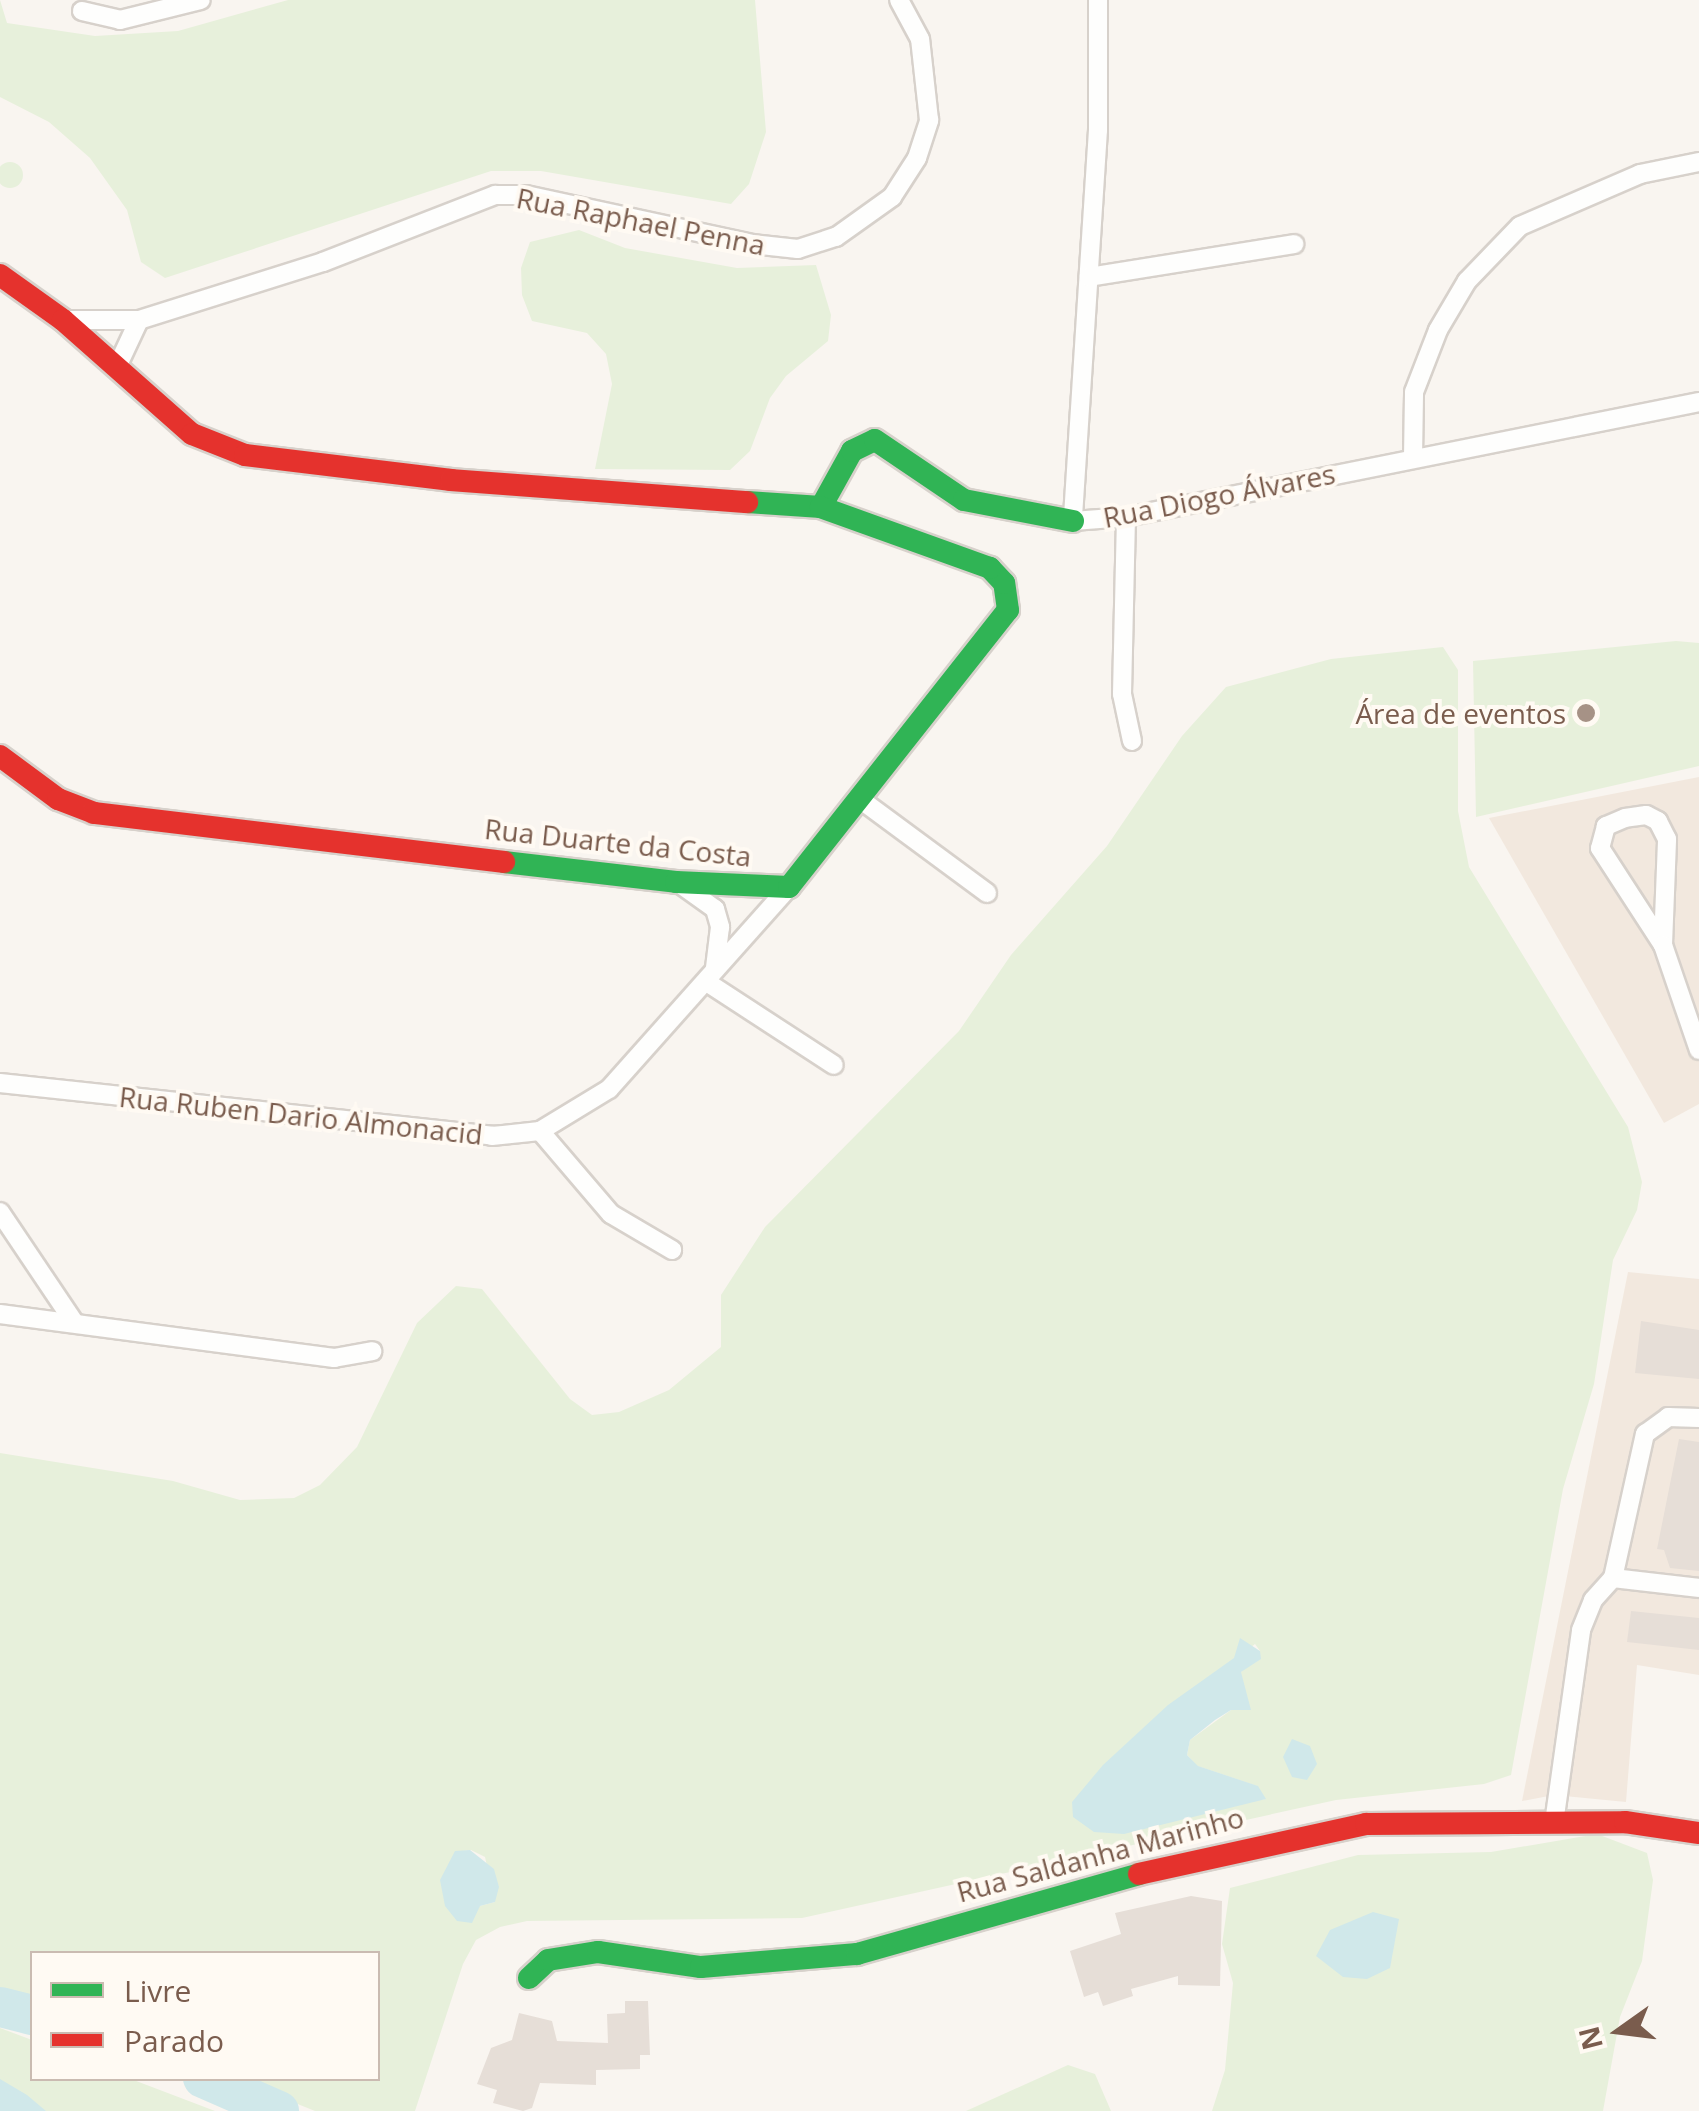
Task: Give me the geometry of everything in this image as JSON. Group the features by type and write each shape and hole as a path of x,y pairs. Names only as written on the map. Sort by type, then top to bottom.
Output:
{"street":[{"path":"82,11 120,20 201,0"},
{"name":"Rua Raphael Penna","path":"63,320 139,320 306,268 495,195 526,194 752,244 798,248 836,237 892,197 917,158 929,120 920,39 899,0"},
{"name":"Rua Diogo Álvares","path":"1098,0 1089,277 1073,521 1126,517 1699,402"},
{"path":"1412,458 1414,392 1438,330 1467,280 1520,226 1640,174 1699,162"},
{"path":"1089,277 1294,244"},
{"path":"0,276 63,320 192,434 245,455 452,480 821,508 990,568 1008,597 998,627 789,887"},
{"path":"118,367 139,320"},
{"path":"821,508 852,451 875,440 964,500 1073,521"},
{"path":"1126,517 1122,694 1132,741"},
{"name":"Rua Duarte da Costa","path":"0,756 58,800 94,813 676,882 789,887"},
{"path":"860,799 987,893"},
{"path":"1663,946 1667,839 1658,822 1646,815 1626,818 1606,826 1600,848 1663,946 1699,1050"},
{"path":"676,882 715,909 720,927 711,976 834,1064"},
{"name":"Rua Ruben Dario Almonacid","path":"0,1082 492,1136 540,1132 609,1089 789,887"},
{"path":"540,1132 611,1214 672,1250"},
{"path":"0,1212 74,1322"},
{"path":"0,1314 318,1356 372,1351"},
{"path":"1554,1822 1581,1630 1593,1600 1613,1578 1645,1434 1668,1417 1699,1418"},
{"path":"1613,1578 1699,1588"},
{"name":"Rua Saldanha Marinho","path":"528,1978 548,1960 598,1952 700,1968 858,1954 1055,1892 1349,1826 1625,1822 1699,1833"}],"shaded area":[{"path":"1699,777 1699,1104 1664,1123 1489,818"},
{"path":"1628,1272 1699,1279 1699,1675 1637,1665 1626,1802 1554,1795 1522,1801"}],"green space":[{"path":"0,0 7,23 95,36 178,31 288,0 755,0 766,132 749,184 731,204 541,171 491,171 165,278 141,262 127,210 90,158 49,122 0,97"},
{"path":"5,163 15,163 22,170 22,180 15,187 5,187 -1,181 -1,169"},
{"path":"579,230 625,248 737,268 816,265 831,315 828,341 786,376 770,398 750,451 730,470 595,469 612,384 606,354 587,333 532,321 522,295 521,268 530,242"},
{"name":"Área de eventos","path":"1676,641 1699,643 1699,766 1476,817 1473,661"},
{"path":"1443,647 1458,670 1458,811 1469,867 1628,1127 1642,1182 1637,1210 1613,1260 1594,1384 1563,1489 1511,1775 1484,1784 1336,1800 802,1918 527,1921 500,1927 476,1940 463,1964 415,2111 315,2111 240,2081 380,2081 380,1951 30,1951 30,1996 0,1989 0,1453 173,1481 240,1500 294,1498 320,1485 357,1447 417,1323 456,1286 482,1289 570,1399 592,1415 619,1412 669,1390 721,1347 721,1295 765,1227 959,1031 1011,955 1107,846 1182,736 1226,687 1331,659","holes":["1255,1644 1260,1651 1241,1672 1231,1710 1190,1740 1187,1755 1197,1766 1257,1786 1265,1799 1195,1812 1142,1731","471,1850 485,1857 495,1902 480,1906 455,1852"]},
{"path":"1597,1834 1647,1853 1653,1880 1642,1961 1620,2017 1603,2111 1212,2111 1225,2070 1233,1983 1222,1944 1230,1888 1358,1855 1491,1852"},
{"path":"0,2028 30,2039 30,2081 136,2081 215,2111 0,2111"},
{"path":"1068,2065 1095,2074 1111,2111 966,2111"}],"water":[{"path":"1240,1638 1260,1651 1261,1659 1241,1672 1251,1710 1231,1710 1215,1720 1190,1740 1187,1755 1198,1766 1258,1786 1266,1799 1124,1834 1094,1832 1073,1817 1072,1802 1103,1765 1168,1705 1234,1658"},
{"path":"1292,1739 1310,1746 1317,1764 1307,1780 1292,1777 1283,1757"},
{"path":"470,1850 494,1869 499,1887 495,1902 480,1906 472,1923 457,1921 445,1906 440,1880 455,1851"},
{"path":"1373,1912 1399,1919 1390,1968 1367,1979 1343,1977 1316,1956 1330,1930"},
{"path":"0,2079 27,2095 46,2111 0,2111"}],"building":[{"path":"1641,1321 1699,1330 1699,1379 1635,1373"},
{"path":"1679,1439 1699,1442 1699,1571 1670,1568 1664,1550 1657,1549"},
{"path":"1631,1611 1699,1618 1699,1650 1627,1642"},
{"path":"1191,1896 1222,1901 1220,1986 1178,1985 1178,1976 1131,1989 1133,1996 1103,2006 1098,1992 1084,1997 1070,1951 1121,1934 1115,1913"},
{"path":"625,2001 648,2001 650,2055 640,2055 640,2069 596,2070 596,2085 540,2083 532,2108 523,2111 493,2103 497,2090 477,2084 491,2048 512,2040 519,2013 552,2021 557,2041 608,2043 607,2014 625,2013"}],"waterway":[{"path":"0,2007 30,2014"},
{"path":"210,2081 279,2111"}],"traffic: fast":[{"path":"747,502 821,507 852,451 875,440 964,500 1073,521"},
{"path":"504,862 676,882 789,887 1008,610 1004,583 990,568 821,507"},
{"path":"529,1978 548,1960 598,1952 701,1967 857,1954 1139,1874"}],"traffic: jam":[{"path":"0,275 63,320 192,434 245,455 451,480 747,502"},
{"path":"0,756 58,799 94,813 504,862"},
{"path":"1139,1874 1366,1824 1625,1822 1699,1833"}],"place":[{"name":"Área de eventos","path":"1586,713"}]}
